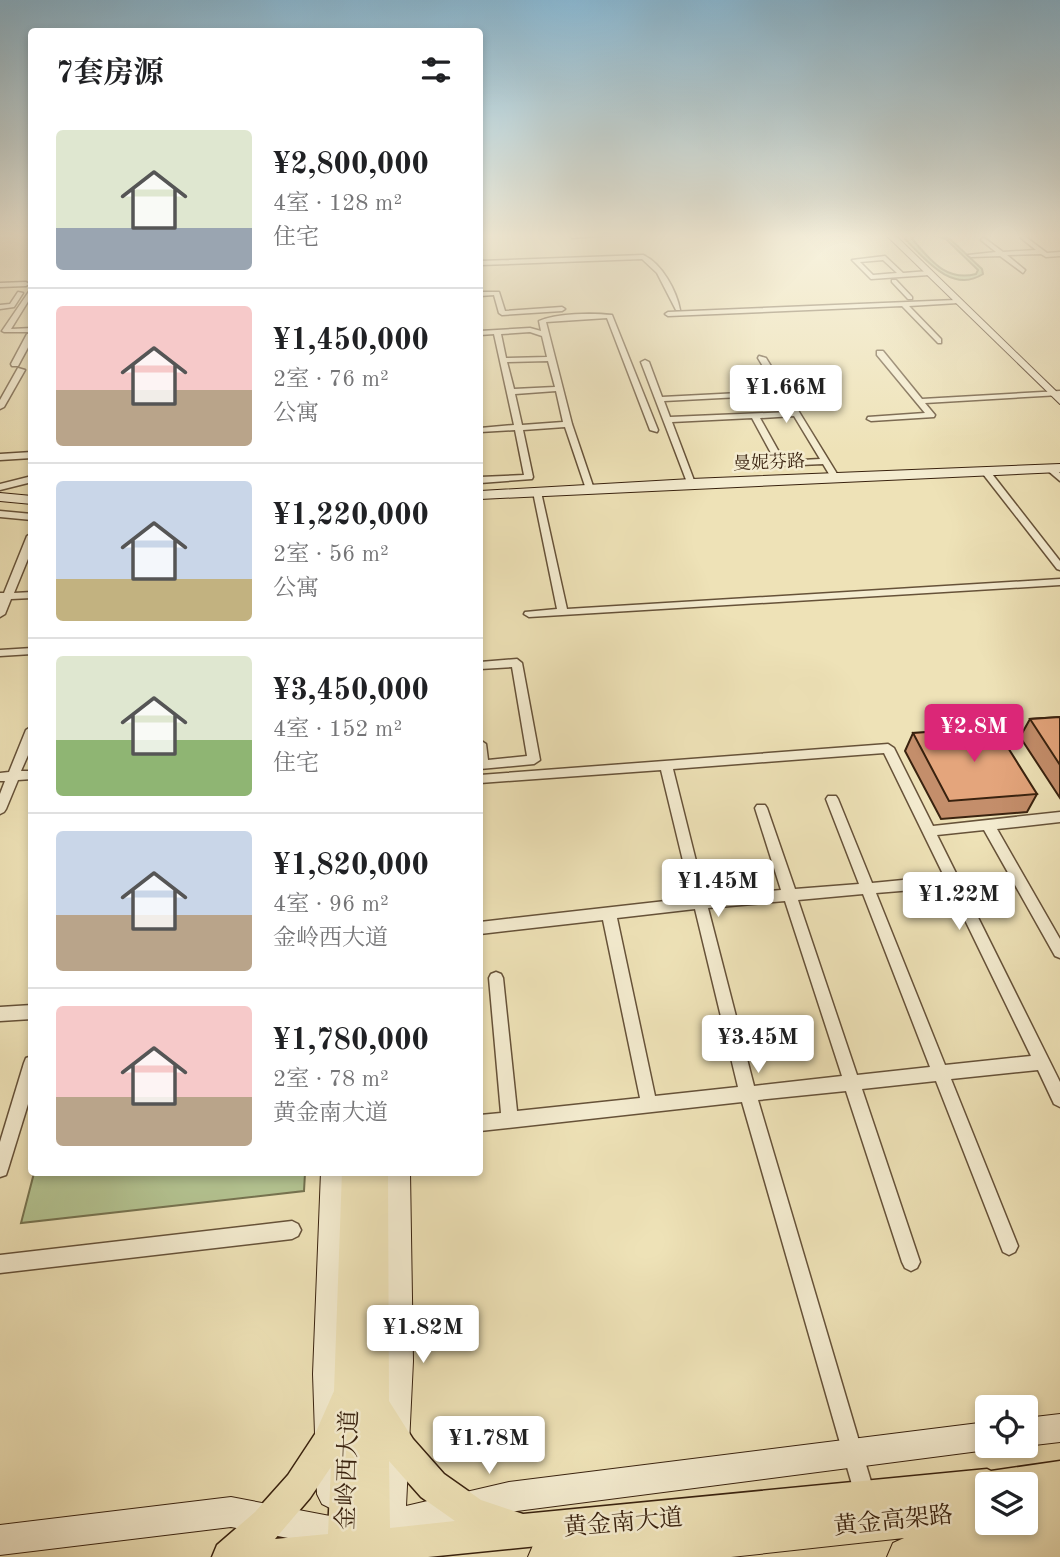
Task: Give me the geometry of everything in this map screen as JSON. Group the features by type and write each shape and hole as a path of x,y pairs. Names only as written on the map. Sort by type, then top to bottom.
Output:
{"highway":[{"path":"1038,1505 1060,1503"},
{"name":"黄金高架路","path":"539,1544 975,1511"},
{"name":"黄金高架路","path":"907,1557 1060,1539"}],"main road":[{"name":"金岭西大道","path":"355,1176 350,1382 359,1544"},
{"name":"金岭西大道","path":"359,1544 375,1405 375,1176"},
{"path":"229,1557 272,1519 306,1477 329,1436 350,1382"},
{"path":"375,1405 394,1441 429,1483 463,1508 539,1544"},
{"path":"1038,1479 1060,1477"},
{"name":"黄金南大道","path":"260,1557 359,1544 539,1544 975,1486"}],"street":[{"path":"20,308 6,331 28,334"},
{"path":"500,308 502,313 586,308"},
{"path":"668,314 785,308"},
{"path":"912,308 938,341"},
{"path":"962,308 1057,396"},
{"path":"590,489 568,424 542,321 549,318 610,316 654,430"},
{"path":"483,333 530,330 544,334"},
{"path":"483,480 529,477 497,332"},
{"path":"0,337 28,334"},
{"path":"28,340 15,364 28,363"},
{"path":"871,419 931,415 880,353"},
{"path":"762,358 835,477"},
{"path":"502,360 550,359"},
{"path":"645,362 691,483"},
{"path":"0,407 17,370 28,370"},
{"path":"510,392 559,389"},
{"path":"660,399 783,393"},
{"path":"919,401 1057,396"},
{"path":"667,420 796,414"},
{"path":"755,416 781,464 825,461"},
{"path":"483,430 568,424"},
{"path":"0,457 28,455"},
{"name":"曼妮芬路","path":"483,503 590,489 691,483 1058,473"},
{"path":"989,475 1060,567"},
{"name":"曼妮芬路","path":"483,495 538,496 989,475"},
{"path":"0,487 28,479"},
{"path":"538,496 563,612"},
{"path":"0,497 28,500"},
{"path":"0,509 28,510"},
{"path":"0,514 28,517"},
{"path":"0,614 4,596 27,557"},
{"path":"529,614 1060,582"},
{"path":"4,596 28,595"},
{"path":"0,653 28,649"},
{"path":"483,666 517,663 534,760 483,765"},
{"path":"0,809 7,776 28,737"},
{"path":"483,779 888,748 1060,1099"},
{"path":"666,766 748,1095 866,1499"},
{"path":"7,776 28,775"},
{"path":"832,799 1009,1246"},
{"path":"761,808 911,1262"},
{"path":"929,831 1059,818"},
{"path":"988,825 1060,952"},
{"path":"483,928 700,903 954,881"},
{"path":"609,913 649,1105"},
{"path":"496,978 510,1120"},
{"path":"0,1014 28,1012"},
{"path":"483,1123 1041,1062"},
{"path":"0,1169 28,1076"},
{"path":"333,1176 327,1374 332,1497 359,1544"},
{"path":"359,1544 394,1441 400,1361 398,1176"},
{"path":"0,1264 292,1230"},
{"path":"1038,1431 1060,1428"},
{"path":"0,1540 231,1512 272,1519 359,1544 463,1508 509,1497 975,1437"}],"green space":[{"path":"33,1176 305,1176 304,1191 21,1223"}],"building":[{"path":"1060,717 1060,765 1030,719"},
{"path":"995,727 1037,794 949,801 913,733"}]}
